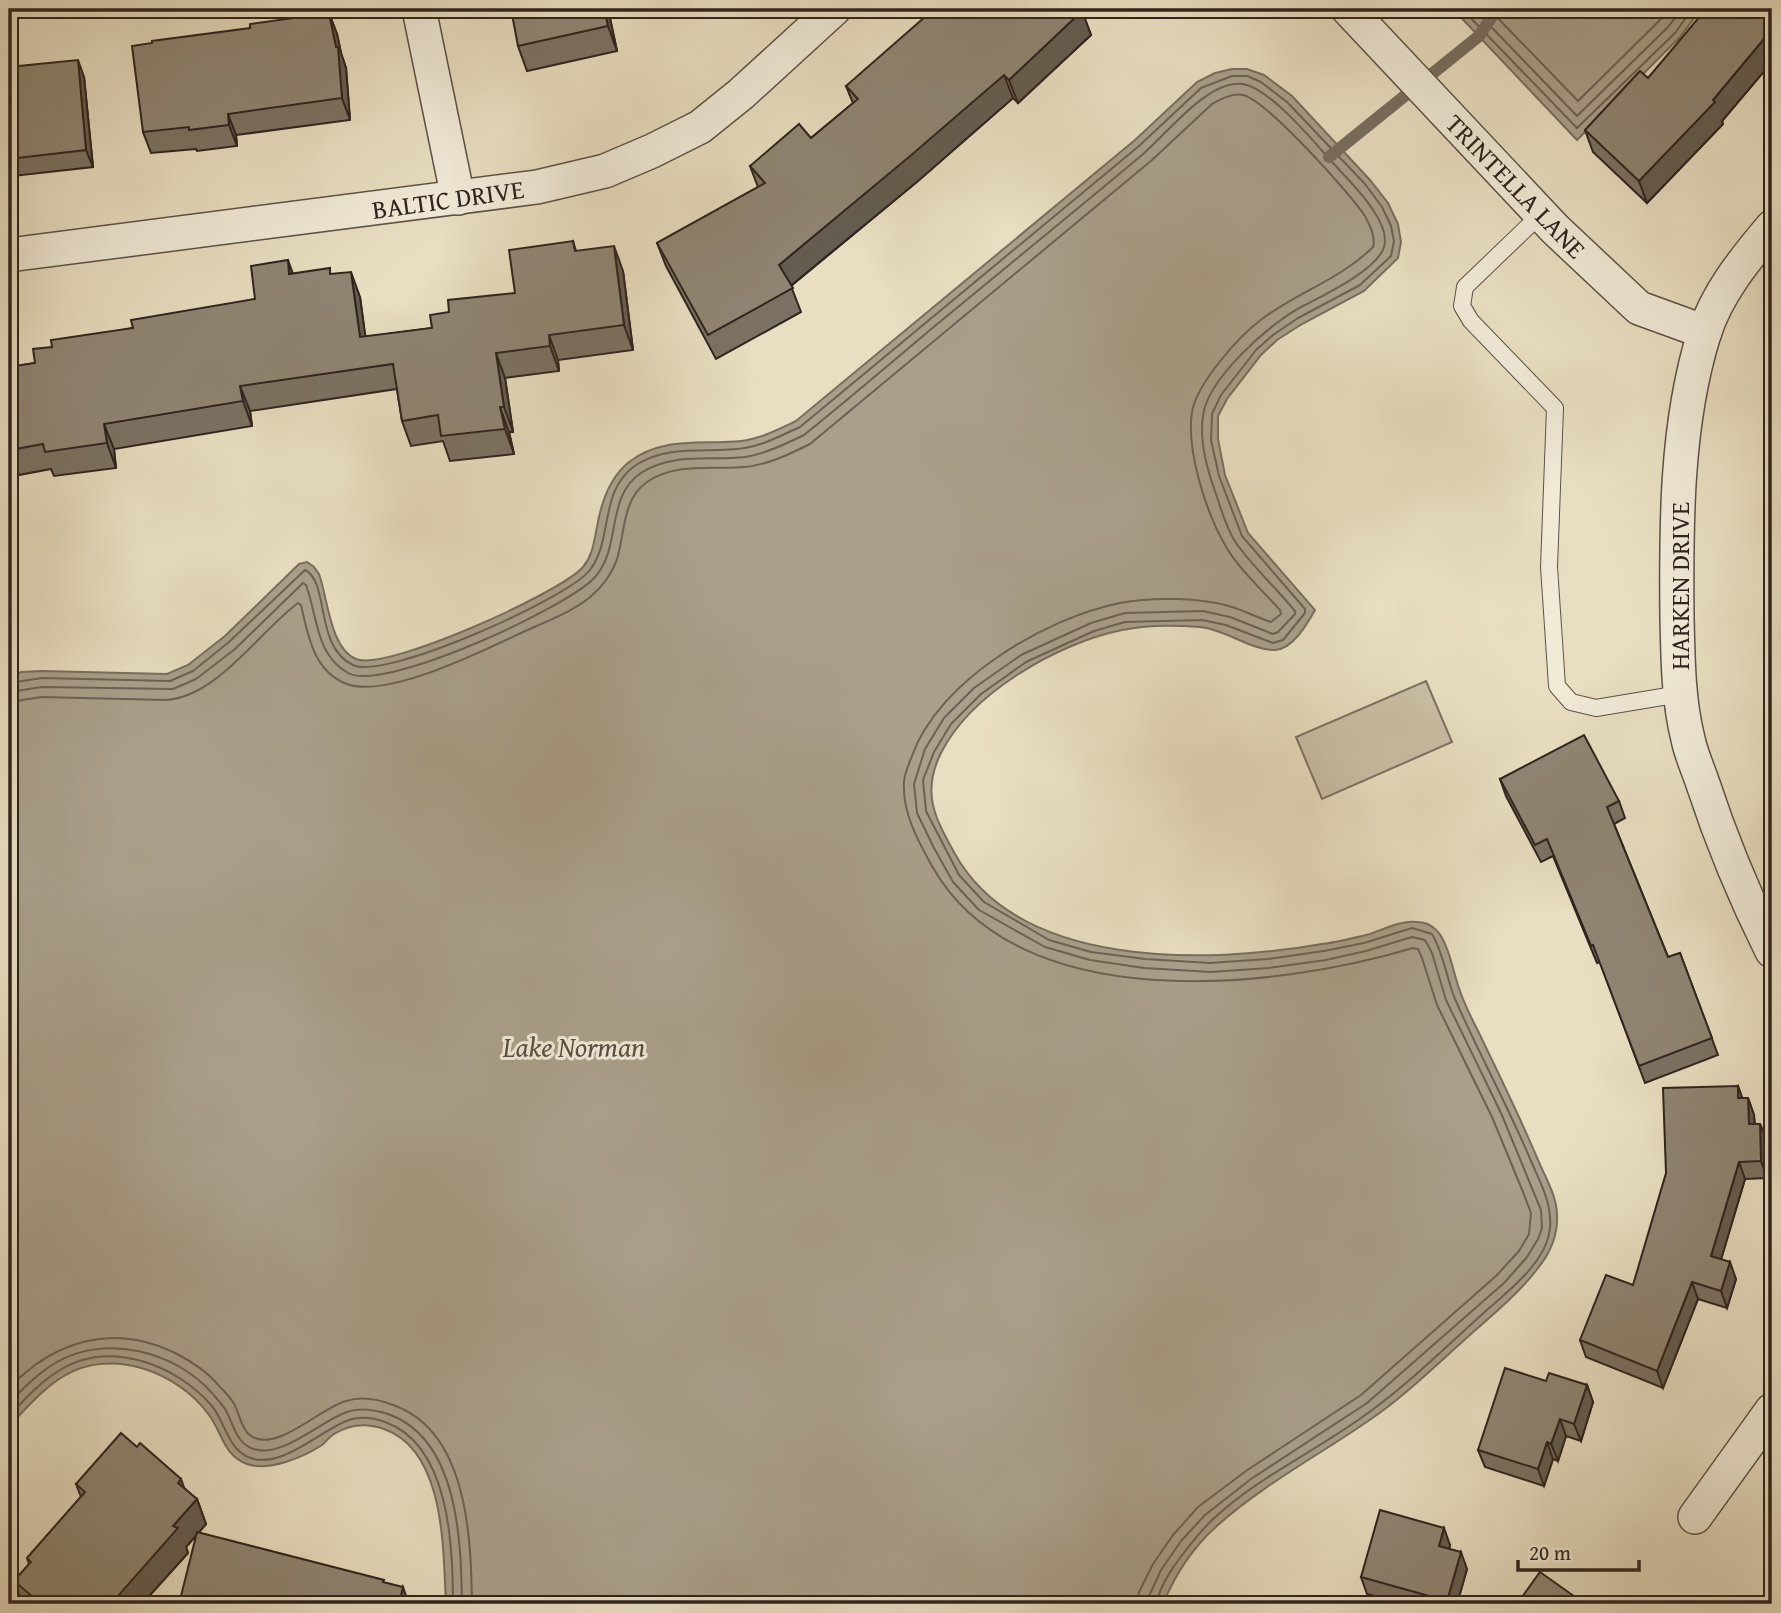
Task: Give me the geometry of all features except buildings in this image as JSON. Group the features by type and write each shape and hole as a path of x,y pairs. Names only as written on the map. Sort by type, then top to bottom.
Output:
{"street":[{"path":"419,9 458,198"},
{"name":"BALTIC DRIVE","path":"9,255 537,187 605,171 700,127 741,94 834,9"},
{"name":"TRINTELLA LANE","path":"1348,9 1541,214 1639,308 1705,332"},
{"name":"HARKEN DRIVE","path":"1772,227 1723,292 1705,332 1689,395 1676,524 1680,694 1688,739 1711,811 1742,892 1772,951"},
{"path":"1695,1517 1772,1410"}],"lane":[{"path":"1541,214 1465,287 1462,306 1471,321 1555,408 1549,567 1557,686 1571,702 1596,708 1680,694"}],"shaded area":[{"path":"1426,681 1452,742 1322,799 1296,737"}],"water":[{"path":"1453,9 1701,9 1680,37 1577,140"},
{"name":"Lake Norman","path":"1247,69 1264,75 1292,96 1388,203 1398,224 1401,242 1398,258 1364,291 1302,324 1277,340 1261,355 1227,399 1218,416 1218,439 1225,475 1248,533 1315,610 1304,629 1282,649 1257,647 1209,629 1161,626 1131,628 1097,637 1045,659 995,691 973,710 955,731 935,767 931,793 933,805 955,854 985,892 1024,920 1070,939 1120,950 1173,955 1226,955 1334,942 1405,922 1421,922 1434,928 1444,942 1464,1002 1524,1128 1555,1201 1557,1222 1553,1243 1543,1262 1520,1289 1394,1402 1254,1496 1218,1525 1186,1562 1163,1604 446,1604 441,1531 430,1480 419,1458 404,1441 384,1429 365,1425 352,1426 296,1458 275,1465 247,1464 233,1455 209,1415 180,1387 143,1368 123,1364 83,1368 64,1376 9,1426 9,677 21,672 41,671 167,674 188,665 225,636 299,564 307,562 319,574 335,634 347,653 356,659 374,660 401,654 510,611 568,579 583,567 591,553 607,492 616,476 629,462 655,448 683,443 748,440 796,421 1135,140 1197,82 1215,73"}],"waterway":[{"path":"1329,157 1479,36 1497,9"}]}
